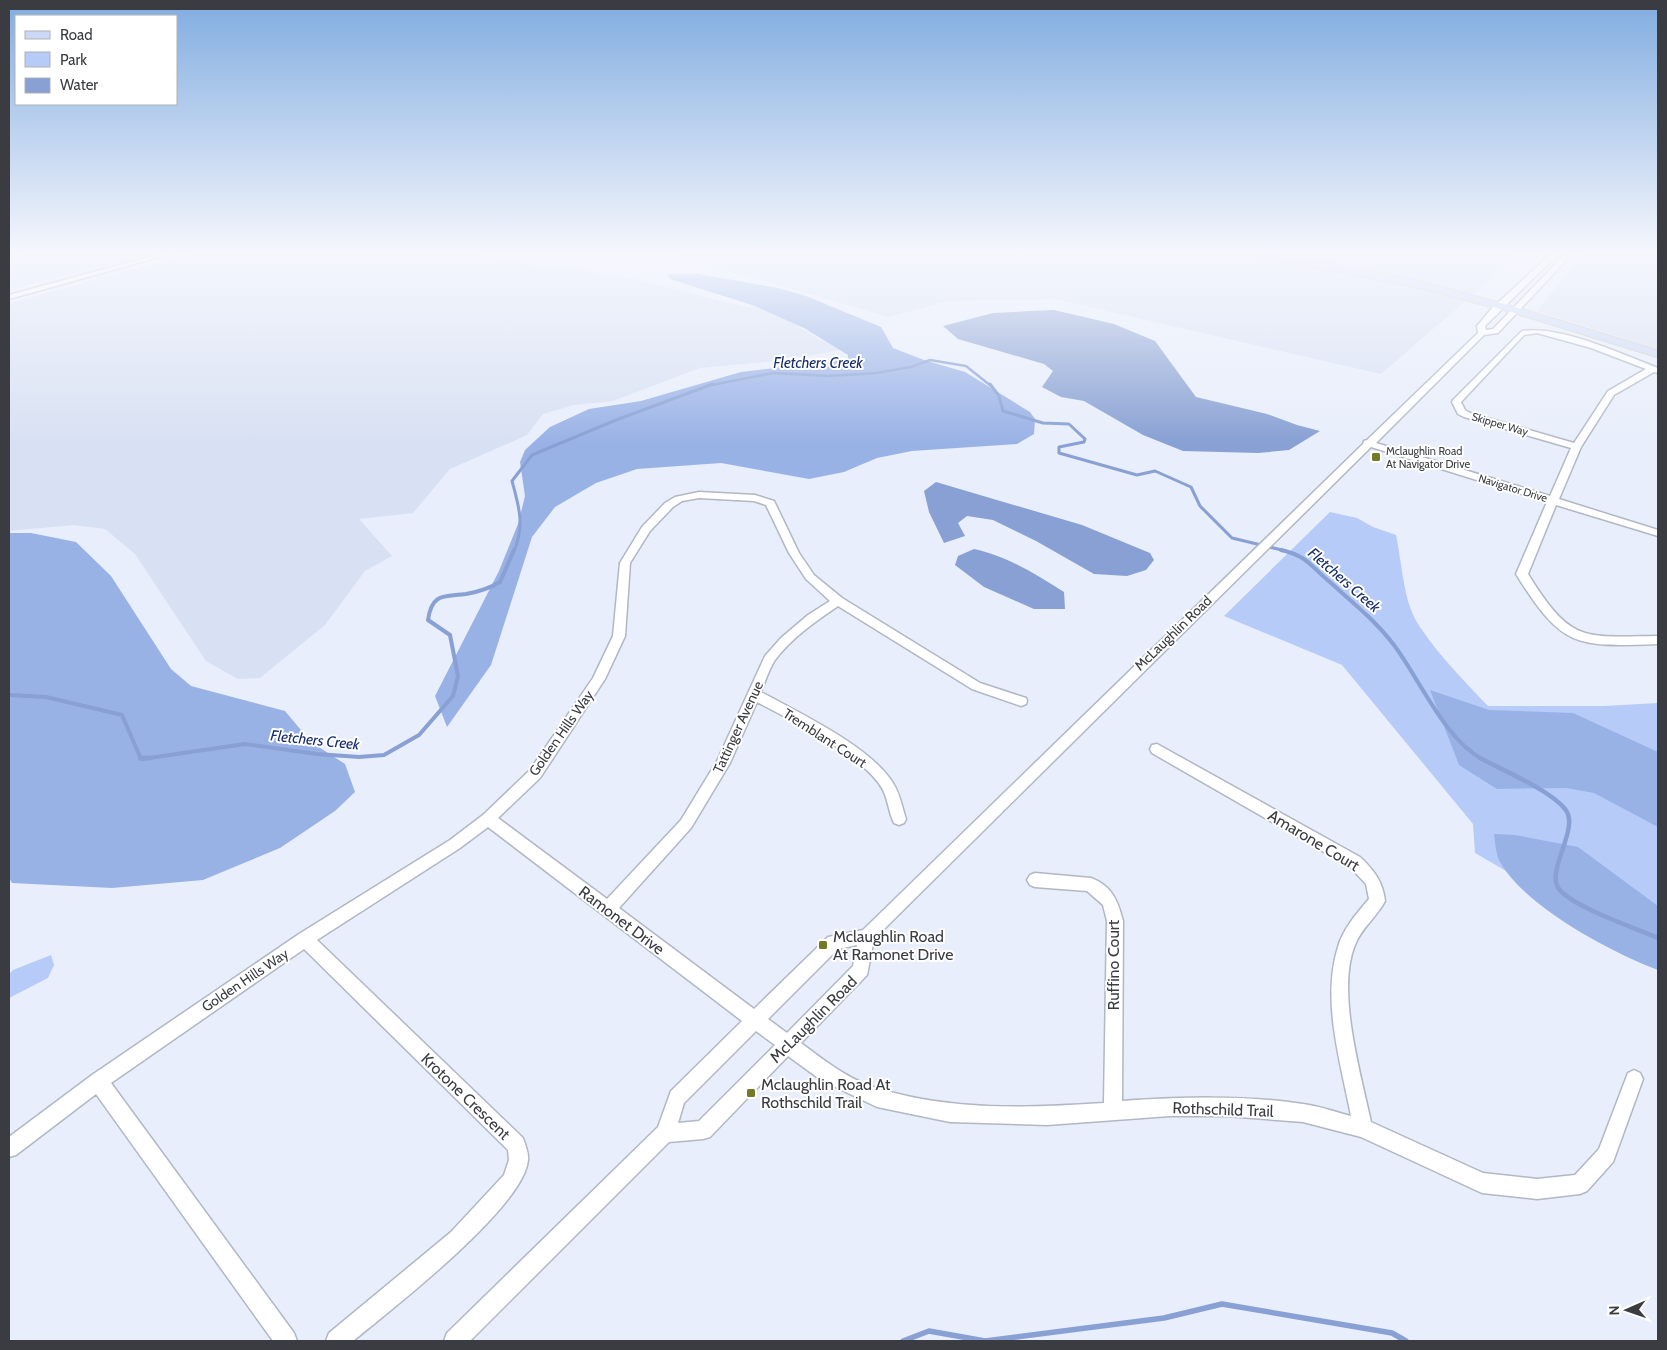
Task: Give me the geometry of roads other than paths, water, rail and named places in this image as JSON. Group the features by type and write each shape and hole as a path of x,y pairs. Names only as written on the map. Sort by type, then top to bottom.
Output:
{"main road":[{"path":"1525,317 1657,366"},
{"path":"1529,317 1658,354"}],"street":[{"name":"McLaughlin Road","path":"1482,333 1482,326 1490,317"},
{"name":"McLaughlin Road","path":"665,1133 703,1130 861,970 867,936 1367,443 1482,333 1495,331 1508,317"},
{"name":"Skipper Way","path":"1576,447 1466,415 1456,402 1522,333 1528,331 1537,331 1594,346 1657,366"},
{"path":"1657,366 1611,392 1576,447 1555,501 1522,574 1541,604 1565,628 1583,639 1599,641 1658,640"},
{"name":"Navigator Drive","path":"1367,443 1658,533"},
{"name":"Golden Hills Way","path":"9,1148 98,1081 305,939 455,844 488,819 535,774 599,679 619,636 625,564 646,529 674,502 699,496 756,498 770,503 794,553 810,577 838,601 976,686 1021,701"},
{"name":"Tattinger Avenue","path":"608,909 686,824 723,763 769,660 785,641 812,618 838,601"},
{"name":"Tremblant Court","path":"753,694 801,719 864,761 888,786 899,819"},
{"name":"Amarone Court","path":"1157,749 1355,862 1370,875 1376,886 1376,901 1360,920 1346,946 1341,980 1342,1016 1363,1128"},
{"name":"Ramonet Drive","path":"488,819 756,1021"},
{"name":"Ruffino Court","path":"1035,880 1091,885 1110,901 1115,921 1113,1111"},
{"path":"455,1341 665,1133 677,1097 834,942 867,936"},
{"name":"Krotone Crescent","path":"305,939 516,1145 519,1160 512,1180 458,1239 337,1341"},
{"name":"Rothschild Trail","path":"756,1021 827,1074 878,1098 950,1113 1047,1116 1170,1107 1226,1107 1303,1113 1363,1128 1482,1183 1537,1189 1580,1184 1606,1155 1634,1079"},
{"path":"98,1081 286,1341"}],"water":[{"path":"978,317 1084,317 1114,324 1155,341 1196,397 1267,414 1320,431 1289,450 1258,453 1183,451 1143,435 1084,401 1061,397 1042,387 1053,371 1044,364 958,339 943,326"},
{"path":"936,482 1082,525 1150,553 1154,560 1146,570 1127,576 1094,574 1036,541 993,520 967,516 958,523 965,536 944,543 929,512 924,491"},
{"path":"974,549 1009,561 1064,592 1065,609 1034,609 984,587 955,565 958,556"}],"waterway":[{"name":"Fletchers Creek","path":"708,386 773,373 829,376 876,373 911,367 930,360 966,366 991,386"},
{"name":"Fletchers Creek","path":"708,386 713,384"},
{"name":"Fletchers Creek","path":"990,384 999,396 1003,411 1043,423 1069,424 1085,439 1084,442 1059,447 1059,453 1137,475 1155,471 1191,487 1200,506 1232,538 1286,551"},
{"name":"Fletchers Creek","path":"514,551 519,533 520,516 512,481 532,455 616,420 708,386"},
{"name":"Fletchers Creek","path":"149,758 245,744 317,754 359,757 384,755 419,735 453,696 458,676 450,635 428,620 436,600 446,596 475,592 500,582 514,550"},
{"name":"Fletchers Creek","path":"1281,550 1297,555 1309,563 1364,612 1394,645 1444,723 1468,750 1482,759"},
{"name":"Fletchers Creek","path":"9,695 46,697 122,715 141,758"},
{"name":"Fletchers Creek","path":"141,758 149,758"},
{"name":"Fletchers Creek","path":"142,759 149,758"},
{"name":"Fletchers Creek","path":"1480,758 1537,788 1565,809 1569,817 1569,827 1556,871 1556,881 1559,889 1566,896 1590,910 1658,938"},
{"path":"903,1341 929,1331 985,1341 1164,1318 1222,1304 1392,1333 1406,1341"}],"place":[{"name":"Mclaughlin Road At Navigator Drive","path":"1376,457"},
{"name":"Mclaughlin Road At Ramonet Drive","path":"823,945"},
{"name":"Mclaughlin Road At Rothschild Trail","path":"751,1093"}]}
